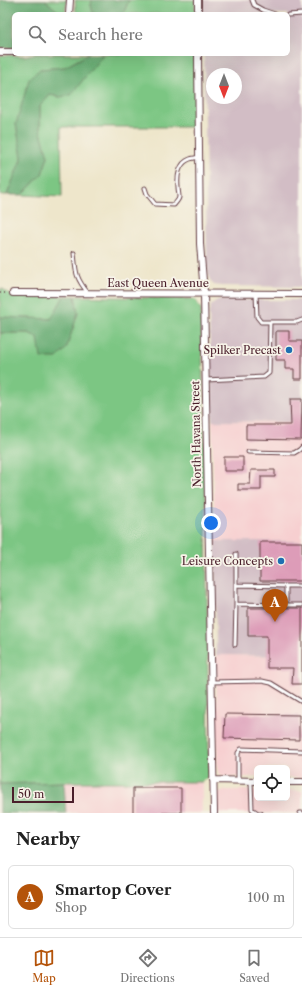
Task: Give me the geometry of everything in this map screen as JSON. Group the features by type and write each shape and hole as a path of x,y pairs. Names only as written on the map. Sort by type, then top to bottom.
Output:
{"street":[{"path":"69,12 70,0"},
{"path":"198,0 198,12"},
{"path":"0,52 12,52"},
{"name":"North Havana Street","path":"198,56 200,244 204,293 214,813"},
{"name":"East Queen Avenue","path":"13,293 302,294"},
{"path":"213,780 254,781"},
{"path":"290,782 302,782"}],"lane":[{"path":"252,0 254,5 269,12"},
{"path":"290,14 302,14"},
{"path":"145,188 147,194 155,204 174,205 178,201 179,197 178,172 181,166 189,159 199,157"},
{"path":"74,253 76,273 80,283 88,293"},
{"path":"256,294 257,317 262,322 297,322 302,320"},
{"path":"205,380 264,377 269,373 270,322"},
{"path":"248,452 294,453 302,447"},
{"path":"235,645 236,554"},
{"path":"236,585 302,586"},
{"path":"286,586 286,605"},
{"path":"236,604 302,605"},
{"path":"211,682 262,681 271,683 302,702"},
{"path":"238,781 238,752 242,750 302,751"},
{"path":"254,781 252,809 258,813 261,813"}],"shaded area":[{"path":"203,0 302,0 302,287 221,286 214,285 210,281 207,269 204,56 290,56 290,12 203,12"},
{"path":"219,300 302,300 302,422 212,421 209,314 210,307 214,302"},
{"path":"212,421 302,422 302,541 215,541"},
{"path":"215,541 302,541 302,656 216,655"},
{"path":"216,655 302,656 302,778 290,778 290,765 254,765 254,777 224,777 217,769"},
{"path":"64,782 202,782 202,813 66,813"},
{"path":"254,790 254,801 290,801 290,790 302,791 302,813 216,813 217,794 221,791"}],"green space":[{"path":"0,0 45,0 59,12 12,12 12,48 0,48"},
{"path":"45,0 67,0 65,12 59,12"},
{"path":"75,0 92,0 91,5 93,12 76,12"},
{"path":"92,0 129,0 124,12 93,12 91,5"},
{"path":"129,0 195,0 195,12 124,12"},
{"path":"0,55 85,56 65,67 40,69 16,124 22,157 7,195 0,195"},
{"path":"85,56 102,56 71,95 60,97 50,95 40,106 40,129 48,156 42,174 22,195 7,195 22,157 16,124 29,79 40,69 65,67"},
{"path":"102,56 195,56 195,127 61,127 62,197 22,195 42,174 48,157 40,129 40,106 50,95 60,97"},
{"path":"0,289 3,289 12,296 64,296 51,319 0,317"},
{"path":"64,296 75,296 78,313 66,349 57,358 41,358 38,338 29,333 0,333 0,317 51,319"},
{"path":"75,296 193,299 201,309 206,507 209,775 202,782 64,782 0,784 0,396 2,392 0,382 0,333 29,333 66,349 78,313"},
{"path":"64,782 66,813 0,813 0,784"}],"building":[{"name":"Spilker Precast","path":"276,331 289,331 289,341 302,341 302,379 294,379 294,369 285,369 285,360 276,360"},
{"path":"290,399 302,399 301,440 246,439 246,425 291,425"},
{"path":"224,457 243,457 243,471 224,471"},
{"path":"251,470 275,470 275,477 261,477 261,490 238,490 238,484 250,484"},
{"name":"Leisure Concepts","path":"260,542 302,542 302,581 260,581"},
{"path":"248,608 302,608 302,684 292,684 293,668 267,668 267,636 248,636"},
{"path":"225,714 299,715 299,740 224,738"},
{"path":"133,788 181,788 181,813 133,813"}],"place":[{"name":"Spilker Precast","path":"289,350"},
{"name":"Leisure Concepts","path":"281,561"},
{"name":"Smartop Cover","path":"275,622"}]}
